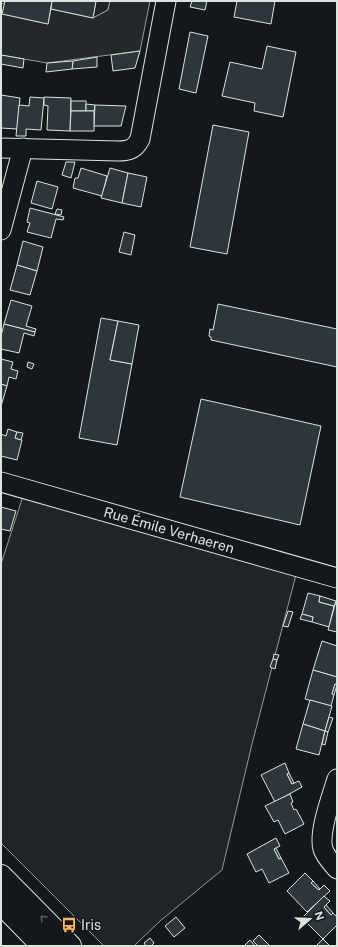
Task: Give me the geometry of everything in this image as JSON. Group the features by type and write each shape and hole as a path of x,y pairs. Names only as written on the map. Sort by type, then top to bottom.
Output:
{"main road":[{"path":"1,876 70,946"},
{"path":"1,903 43,946"}],"street":[{"path":"1,148 128,151 136,146 140,139 166,1"},
{"path":"1,230 23,148"},
{"name":"Rue Émile Verhaeren","path":"1,482 337,578"},
{"path":"337,779 321,836 323,849 330,862 337,869"}],"shaded area":[{"path":"96,1 110,1 108,10 93,18"},
{"path":"110,1 150,1 140,51 47,63 1,55 1,3 5,4 3,14 48,24 51,9 93,18 108,10"},
{"path":"25,490 298,567 252,744 222,870 160,921 134,946 104,946 1,843 1,564"}],"building":[{"path":"5,1 52,1 48,24 2,14"},
{"path":"52,1 96,1 93,18 51,9"},
{"path":"192,1 207,1 205,10 190,7"},
{"path":"237,1 275,1 271,24 234,17"},
{"path":"190,32 208,36 196,93 179,89"},
{"path":"267,46 296,52 283,117 254,111 255,103 222,96 230,62 262,69"},
{"path":"140,51 135,68 113,71 111,55"},
{"path":"1,55 24,59 23,68 1,64"},
{"path":"97,57 97,67 72,69 73,61"},
{"path":"73,61 72,69 46,72 47,63"},
{"path":"1,95 20,98 17,129 1,128"},
{"path":"30,97 44,98 41,130 26,129 26,136 16,136 19,105 29,106"},
{"path":"44,97 71,98 70,131 47,130 48,106 44,105"},
{"path":"71,101 86,101 86,111 71,111"},
{"path":"86,104 95,105 94,111 86,111"},
{"path":"95,105 126,106 121,126 94,126"},
{"path":"71,111 94,111 94,131 70,131"},
{"path":"213,125 249,132 227,254 190,247"},
{"path":"66,162 75,162 71,178 62,175"},
{"path":"81,168 107,176 102,196 73,188 75,178 78,178"},
{"path":"110,168 128,173 122,203 101,198"},
{"path":"128,173 147,177 141,207 122,203"},
{"path":"37,181 58,187 52,209 31,203"},
{"path":"30,208 64,217 63,220 56,219 51,238 27,232 30,223 27,222"},
{"path":"57,209 62,210 61,215 55,214"},
{"path":"124,232 135,235 131,255 119,252"},
{"path":"23,241 43,247 37,271 17,265"},
{"path":"17,265 37,271 30,295 10,290"},
{"path":"11,300 32,306 26,326 36,329 35,332 4,324"},
{"path":"218,304 337,329 337,367 211,340 211,337 209,336 210,329 213,330"},
{"path":"101,318 118,321 110,360 132,364 117,445 79,438"},
{"path":"118,321 139,325 132,364 110,360"},
{"path":"4,324 35,332 34,336 24,333 19,353 1,349 1,336"},
{"path":"1,359 13,362 11,369 18,371 16,379 9,377 7,386 1,384"},
{"path":"28,362 34,364 32,369 27,367"},
{"path":"1,384 7,386 1,406"},
{"path":"201,399 321,426 300,525 180,497"},
{"path":"8,429 17,432 15,438 22,440 17,460 1,456 1,434 6,436"},
{"path":"17,432 23,433 21,440 15,438"},
{"path":"1,507 16,511 10,531 1,529"},
{"path":"308,593 320,596 319,602 334,606 329,627 312,622 313,617 302,614"},
{"path":"320,596 336,601 334,606 319,602"},
{"path":"336,601 337,602 337,632 328,630"},
{"path":"288,611 293,612 288,627 283,626"},
{"path":"302,614 313,617 312,622 300,619"},
{"path":"322,641 337,646 337,677 313,670"},
{"path":"274,654 279,655 277,660 273,659"},
{"path":"273,659 277,660 275,669 270,667"},
{"path":"313,670 337,677 337,685 335,684 332,694 334,695 331,706 305,699"},
{"path":"335,684 337,685 334,695 332,694"},
{"path":"310,700 332,706 325,731 303,724"},
{"path":"329,717 333,718 328,732 325,731"},
{"path":"303,724 325,731 319,755 296,749"},
{"path":"325,731 328,732 325,745 322,744"},
{"path":"285,763 289,773 287,774 292,784 299,781 302,787 275,802 261,775"},
{"path":"289,773 294,783 292,784 287,774"},
{"path":"290,794 293,802 291,803 294,810 296,809 304,824 285,834 278,820 274,822 265,806"},
{"path":"276,838 280,846 274,849 289,873 269,883 262,869 256,872 247,854"},
{"path":"276,848 281,858 279,859 274,849"},
{"path":"305,873 313,881 311,883 319,890 324,885 330,891 307,912 287,891"},
{"path":"313,881 320,889 319,890 311,883"},
{"path":"324,896 330,901 324,907 331,915 333,913 337,917 337,925 323,939 302,918"},
{"path":"326,905 333,913 331,915 324,907"},
{"path":"176,917 185,928 174,937 165,926"},
{"path":"259,935 270,946 258,946 253,941"},
{"path":"150,938 154,943 151,946 146,946 144,943"},
{"path":"323,939 330,946 316,946"},
{"path":"250,940 255,946 244,946"}],"place":[{"name":"Iris","path":"69,925"}]}
